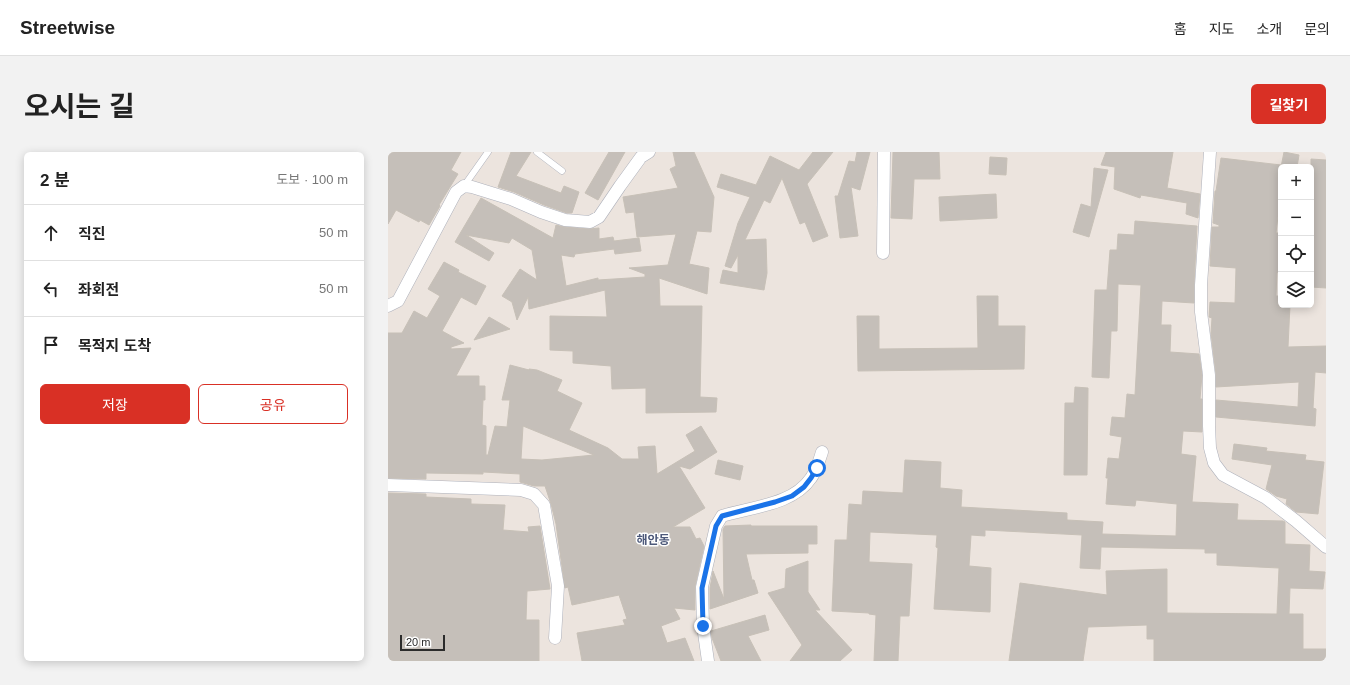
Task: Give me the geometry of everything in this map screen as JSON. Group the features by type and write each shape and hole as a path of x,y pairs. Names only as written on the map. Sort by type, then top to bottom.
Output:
{"street":[{"path":"388,306 398,301 456,192 464,186 511,199 541,212 565,220 590,222 599,217 641,157 649,152"},
{"path":"883,253 884,152"},
{"path":"1210,152 1200,312 1208,375 1210,448 1214,463 1223,475 1266,498 1326,547"},
{"path":"708,661 703,626 702,588 716,526 722,516 792,496 804,487 811,478 817,468 822,452"},
{"path":"388,485 514,489 534,494 544,505 558,586 554,638"}],"lane":[{"path":"464,186 488,152"},
{"path":"537,152 562,171"}],"building":[{"path":"388,152 461,152 451,170 458,174 429,225 420,220 419,222 396,210 388,224"},
{"path":"511,152 531,152 516,176 561,193 564,186 579,192 572,213 567,213 544,205 498,187"},
{"path":"609,152 625,152 598,200 585,193"},
{"path":"673,152 694,152 714,197 711,232 697,231 689,264 709,268 707,294 659,278 660,306 702,306 700,397 717,398 716,412 646,413 646,388 612,389 611,366 573,363 573,351 550,350 550,316 607,317 605,290 529,309 528,297 517,320 512,302 502,296 520,269 537,280 532,250 512,238 509,243 466,235 494,253 489,261 455,242 481,198 553,238 556,225 589,229 599,228 599,239 613,237 614,241 639,238 641,251 615,254 614,249 575,254 574,257 561,255 566,286 598,278 598,280 645,277 645,274 629,268 668,265 676,234 637,237 634,212 626,213 623,197 678,188 670,169 676,166"},
{"path":"813,152 833,152 807,184 828,236 813,242 805,222 800,224 782,178 770,203 764,200 745,240 766,239 767,273 764,290 720,283 723,270 738,273 738,255 731,268 725,266 738,223 750,197 717,187 721,174 756,185 770,156 799,170"},
{"path":"857,152 870,152 860,190 851,187 858,236 840,238 835,196 838,196 849,161 855,162"},
{"path":"893,152 939,152 940,179 914,179 912,219 891,218"},
{"path":"1106,152 1173,152 1167,188 1200,194 1198,218 1186,214 1187,203 1141,195 1140,198 1114,189 1115,167 1101,165"},
{"path":"1284,152 1299,155 1298,164 1282,164"},
{"path":"990,157 1007,158 1006,175 989,174"},
{"path":"1221,158 1278,165 1278,217 1276,233 1278,233 1278,272 1276,296 1278,296 1278,308 1290,308 1288,347 1326,346 1326,373 1315,372 1313,408 1316,409 1315,426 1216,417 1216,400 1298,407 1299,382 1216,387 1211,333 1212,318 1209,317 1210,302 1235,303 1236,268 1210,266 1212,227 1219,227 1219,225 1213,223 1215,191"},
{"path":"1311,159 1326,160 1326,288 1314,287 1314,164 1311,164"},
{"path":"1094,168 1108,170 1089,237 1073,232 1081,204 1091,207"},
{"path":"996,194 997,218 940,221 939,197"},
{"path":"1135,221 1197,226 1194,303 1162,301 1161,325 1171,325 1170,352 1199,354 1202,375 1200,399 1202,399 1202,432 1183,431 1181,454 1196,456 1192,502 1238,504 1237,520 1283,521 1285,522 1285,544 1310,545 1309,571 1325,572 1323,589 1290,588 1289,614 1303,614 1303,649 1326,649 1326,661 1154,661 1154,639 1147,639 1147,625 1088,627 1083,661 1009,661 1020,583 1107,595 1106,571 1167,569 1167,613 1277,614 1279,568 1217,565 1217,553 1205,553 1205,549 1101,547 1100,569 1080,568 1082,535 985,530 985,536 971,535 969,566 991,568 990,612 934,609 938,548 936,547 937,535 870,532 869,562 912,564 909,616 900,616 898,661 874,661 876,615 869,613 832,611 835,540 847,540 849,504 862,505 863,491 903,493 905,460 941,462 940,488 962,490 961,507 1067,513 1067,520 1103,522 1102,534 1176,536 1177,504 1136,500 1135,506 1106,504 1108,458 1119,459 1122,437 1110,435 1112,417 1125,418 1127,394 1135,395 1141,285 1118,284 1117,331 1111,331 1109,378 1092,377 1095,290 1107,290 1110,250 1117,250 1118,234 1134,235"},
{"path":"444,262 459,270 458,272 486,286 476,305 461,297 442,331 464,343 451,347 451,349 471,348 456,376 479,376 479,386 485,386 482,425 486,426 486,455 488,455 495,426 507,427 510,400 502,400 510,365 529,370 537,370 562,380 557,391 582,403 569,430 608,448 622,459 639,459 638,447 655,446 657,474 695,451 686,435 701,426 717,452 690,469 679,466 705,508 673,527 690,527 696,539 700,538 704,546 695,586 695,610 674,608 680,619 661,626 667,643 685,638 694,661 582,661 577,633 625,625 623,620 627,619 619,595 572,605 568,587 565,588 556,524 545,486 534,486 520,482 520,474 483,472 483,474 426,473 426,479 388,478 388,333 402,333 414,311 427,318 440,296 428,289","holes":["523,426 594,455 542,460 521,459"]},
{"path":"977,296 998,296 998,326 1025,326 1024,369 858,371 857,316 879,316 879,349 978,348"},
{"path":"489,317 510,329 474,340"},
{"path":"1075,387 1088,388 1087,475 1064,475 1065,403 1074,403"},
{"path":"1234,444 1267,448 1266,451 1306,455 1305,460 1324,462 1318,514 1296,512 1286,504 1287,499 1276,496 1266,489 1272,465 1232,459"},
{"path":"718,460 743,466 740,480 715,474"},
{"path":"388,493 426,494 426,497 471,499 471,504 505,505 503,530 529,532 528,527 540,526 550,589 527,591 526,620 539,620 539,661 388,661"},
{"path":"725,526 817,526 817,544 808,544 808,553 746,554 752,580 754,580 758,593 710,609 710,588 713,571 724,599 723,529"},
{"path":"808,561 808,592 820,610 815,610 852,650 840,661 790,661 802,645 768,593 785,588 786,569"},
{"path":"765,615 769,630 748,636 761,661 721,661 712,638 711,631"}],"district":[{"name":"해안동","path":"653,540"}],"route":[{"path":"703,626 702,588 716,526 722,516 792,496 804,487 817,468"}]}
